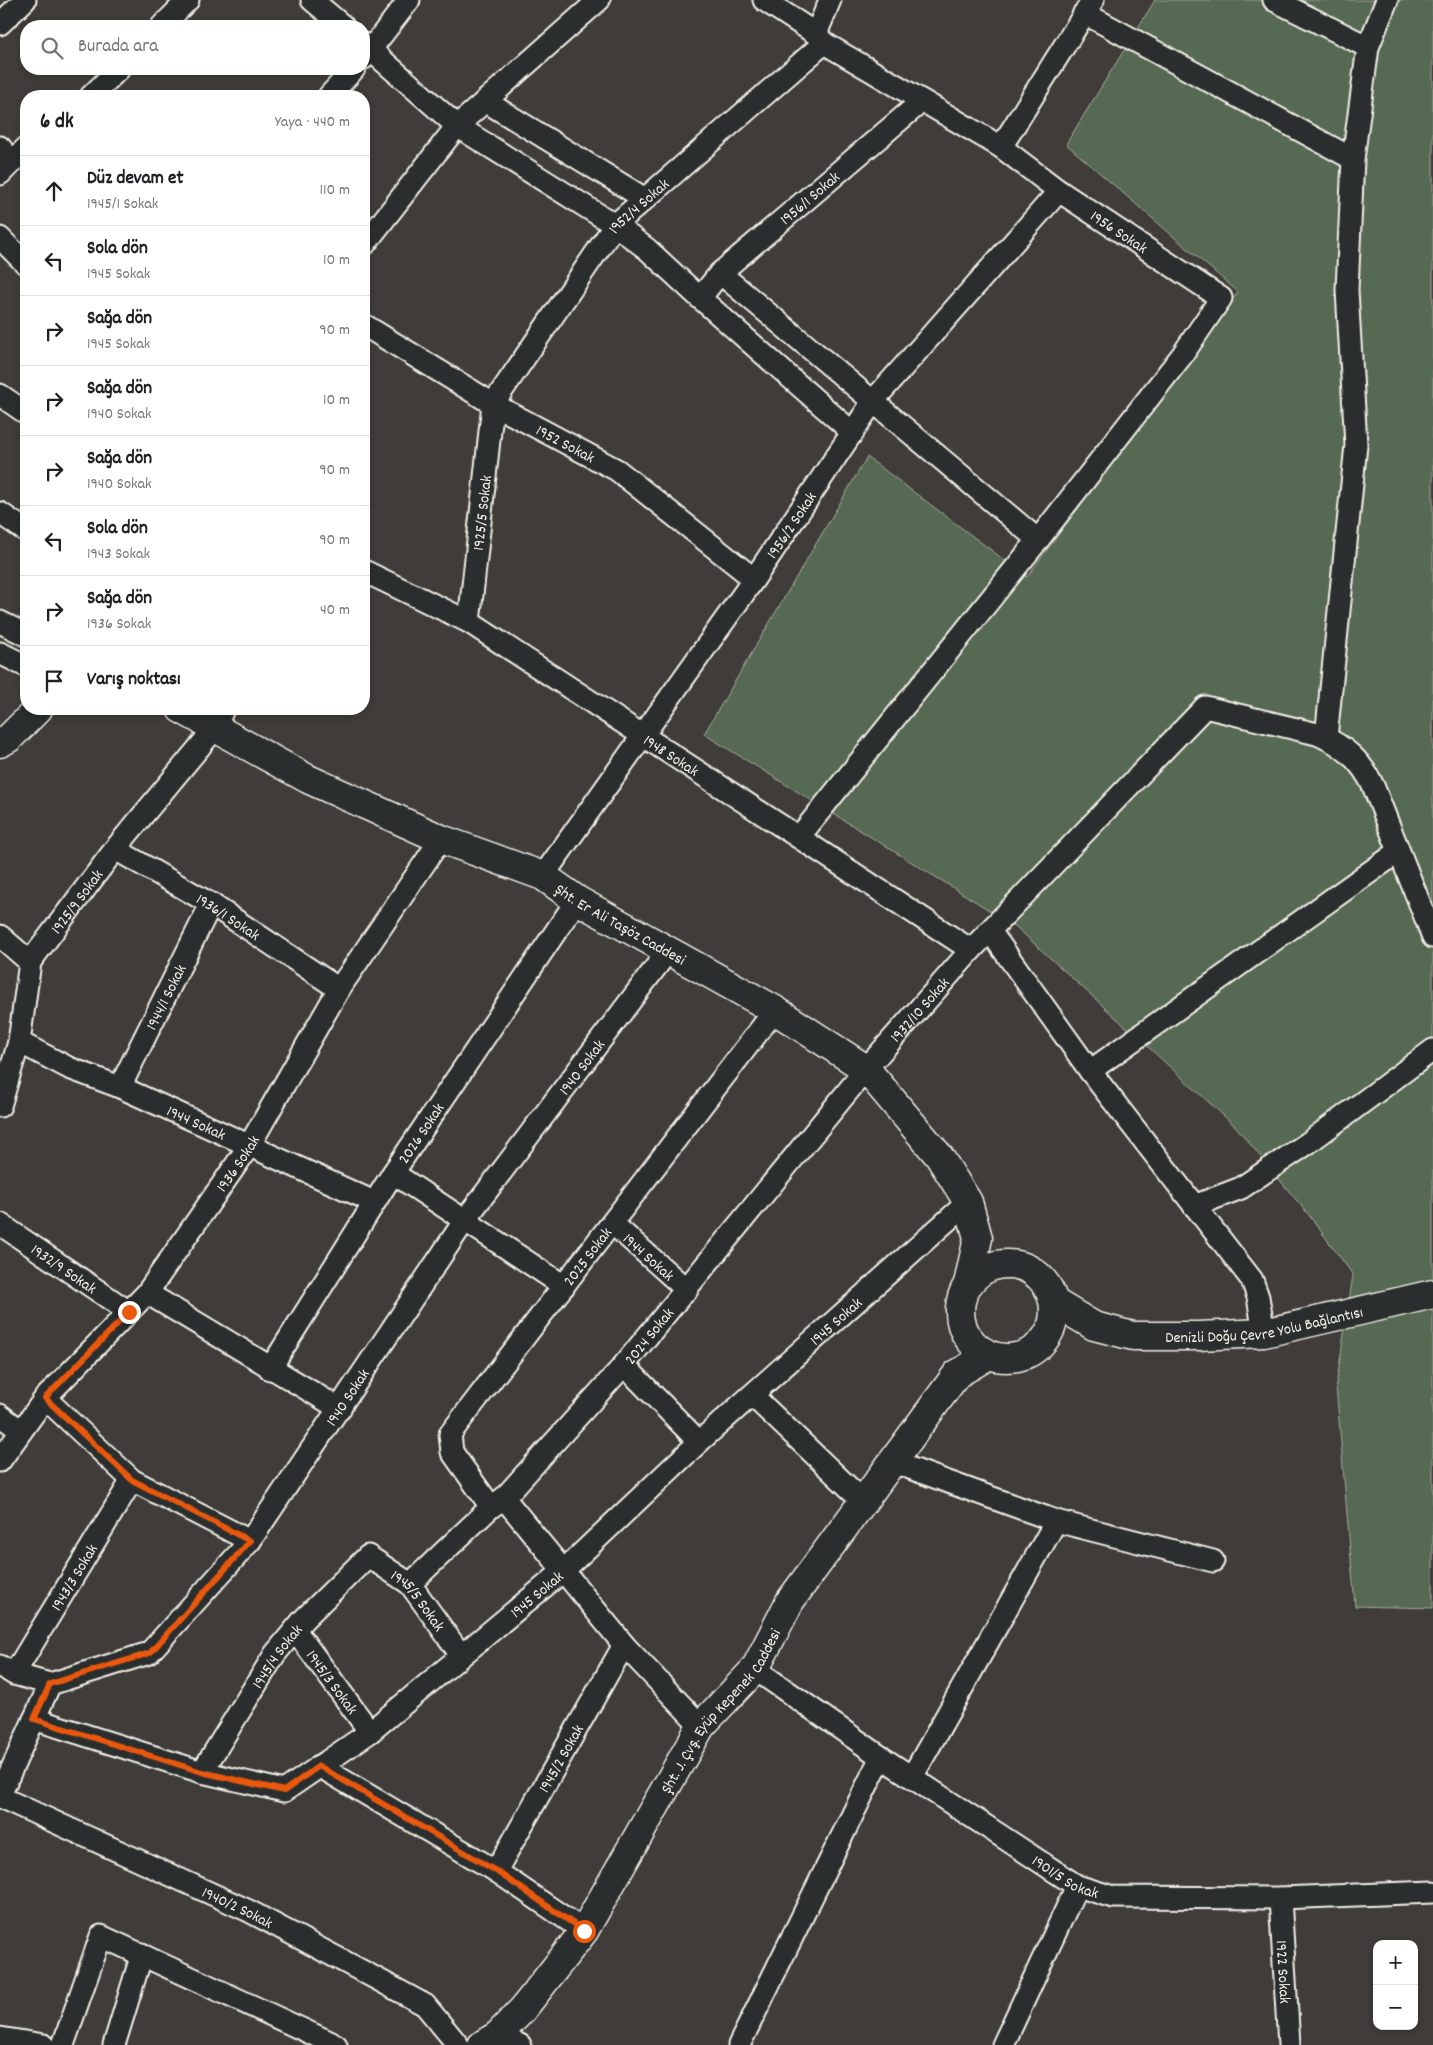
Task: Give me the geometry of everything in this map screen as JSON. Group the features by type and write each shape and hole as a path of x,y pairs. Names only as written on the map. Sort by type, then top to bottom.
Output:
{"street":[{"path":"0,24 25,0"},
{"path":"168,20 188,0"},
{"path":"312,0 336,20"},
{"path":"370,46 409,0"},
{"path":"370,237 457,126 599,0"},
{"name":"1956 Sokak","path":"764,0 820,38 1002,147 1059,191 1220,298 1183,354 1038,540"},
{"path":"820,38 830,0"},
{"path":"1274,0 1368,47"},
{"path":"1387,0 1368,47 1353,159 1347,290 1356,444 1326,738 1354,756 1369,776 1433,937"},
{"path":"1002,147 1088,7 1353,159"},
{"name":"1952/4 Sokak","path":"493,404 616,225 820,38"},
{"path":"370,54 457,126 616,225 647,249 853,433"},
{"path":"98,90 113,75"},
{"path":"335,90 349,75"},
{"name":"1956/1 Sokak","path":"700,298 720,273 922,100"},
{"path":"485,101 645,199"},
{"name":"1956/2 Sokak","path":"543,876 644,736 754,578 874,400 1059,191"},
{"path":"0,238 20,258"},
{"path":"720,273 874,400 1038,540 799,837"},
{"name":"1952 Sokak","path":"370,329 493,404 617,470 754,578"},
{"path":"0,395 20,409"},
{"name":"1925/5 Sokak","path":"469,622 493,404"},
{"path":"0,513 20,527"},
{"name":"1948 Sokak","path":"370,574 469,622 971,950"},
{"path":"0,622 20,632"},
{"path":"0,653 20,663"},
{"name":"1932/10 Sokak","path":"866,1069 971,950 1205,707 1326,738"},
{"path":"3,737 30,715"},
{"name":"Şht. Er Ali Taşöz Caddesi","path":"207,715 220,718 308,779 441,839 543,876 577,900 775,1010 866,1069 939,1156 968,1202 978,1238"},
{"name":"1925/9 Sokak","path":"0,1106 3,1077 19,1042 30,962 115,849 220,718"},
{"name":"1936 Sokak","path":"0,1461 45,1398 147,1293 249,1146 339,988 441,839"},
{"name":"1936/1 Sokak","path":"115,849 211,904 339,988"},
{"path":"1090,1071 1398,852"},
{"name":"2026 Sokak","path":"270,1369 374,1202 577,900"},
{"name":"1944/1 Sokak","path":"120,1088 211,904"},
{"path":"990,931 1090,1071 1252,1280 1258,1297 1264,1332"},
{"path":"0,936 30,962"},
{"name":"1940 Sokak","path":"50,1684 150,1653 250,1541 465,1220 668,951"},
{"name":"2025 Sokak","path":"701,1726 624,1645 562,1571 452,1452 450,1434 775,1010"},
{"name":"1944 Sokak","path":"19,1042 69,1068 120,1088 374,1202"},
{"path":"1194,1206 1241,1188 1308,1143 1433,1050"},
{"name":"2024 Sokak","path":"410,1584 498,1503 624,1365 866,1069"},
{"path":"393,1173 564,1286"},
{"name":"1945 Sokak","path":"34,1719 202,1772 284,1791 370,1732 562,1571 699,1442 968,1202"},
{"name":"1944 Sokak","path":"612,1223 687,1290"},
{"name":"1932/9 Sokak","path":"0,1224 129,1312"},
{"path":"957,1374 961,1323 960,1308 968,1284 978,1238 1009,1263"},
{"path":"961,1323 967,1336 990,1354 1004,1358 1018,1357 1038,1346 1051,1329 1054,1302 1050,1290 1043,1279 1022,1265 996,1264 968,1284"},
{"path":"147,1293 270,1369 340,1409"},
{"name":"Denizli Doğu Çevre Yolu Bağlantısı","path":"1094,1326 1133,1336 1198,1336 1264,1332 1433,1294"},
{"path":"1054,1302 1094,1326"},
{"path":"1051,1329 1094,1326"},
{"path":"957,1374 990,1354"},
{"path":"624,1365 699,1442"},
{"name":"Şht. J. Çvş. Eyüp Kepenek Caddesi","path":"500,2042 523,2009 584,1931 701,1726 755,1669 790,1601 957,1374"},
{"path":"752,1395 864,1502"},
{"path":"45,1398 132,1480 250,1541"},
{"path":"0,1415 21,1431"},
{"path":"893,1462 1056,1521 1213,1561"},
{"name":"1943/3 Sokak","path":"7,1670 132,1480"},
{"path":"912,1777 1056,1521"},
{"name":"1945/5 Sokak","path":"368,1556 410,1584 461,1656"},
{"name":"1945/4 Sokak","path":"202,1772 275,1654 295,1630 368,1556"},
{"name":"1945/3 Sokak","path":"295,1630 370,1732"},
{"name":"1945/2 Sokak","path":"496,1871 624,1645"},
{"name":"1901/5 Sokak","path":"755,1669 882,1757 1077,1886 1113,1897 1280,1898 1433,1892"},
{"path":"0,1796 50,1684 7,1670"},
{"path":"739,2045 882,1757"},
{"path":"319,1766 496,1871 584,1931"},
{"name":"1940/2 Sokak","path":"0,1796 249,1911 369,1974 425,2005 458,2045"},
{"path":"1003,2045 1077,1886"},
{"name":"1922 Sokak","path":"1280,1898 1288,2045"},
{"path":"63,2045 101,1936 336,2045"},
{"path":"114,2045 142,1954"},
{"path":"0,2038 42,2045"}],"green space":[{"path":"1155,0 1433,0 1433,1608 1355,1606 1336,1386 1353,1275 1312,1219 1236,1127 1015,926 704,734 867,457 1027,577 1238,292 1066,144"}],"route":[{"path":"129,1312 45,1398 132,1480 250,1541 150,1653 50,1684 34,1719 202,1772 258,1787 284,1791 319,1766 496,1871 584,1931"}]}
